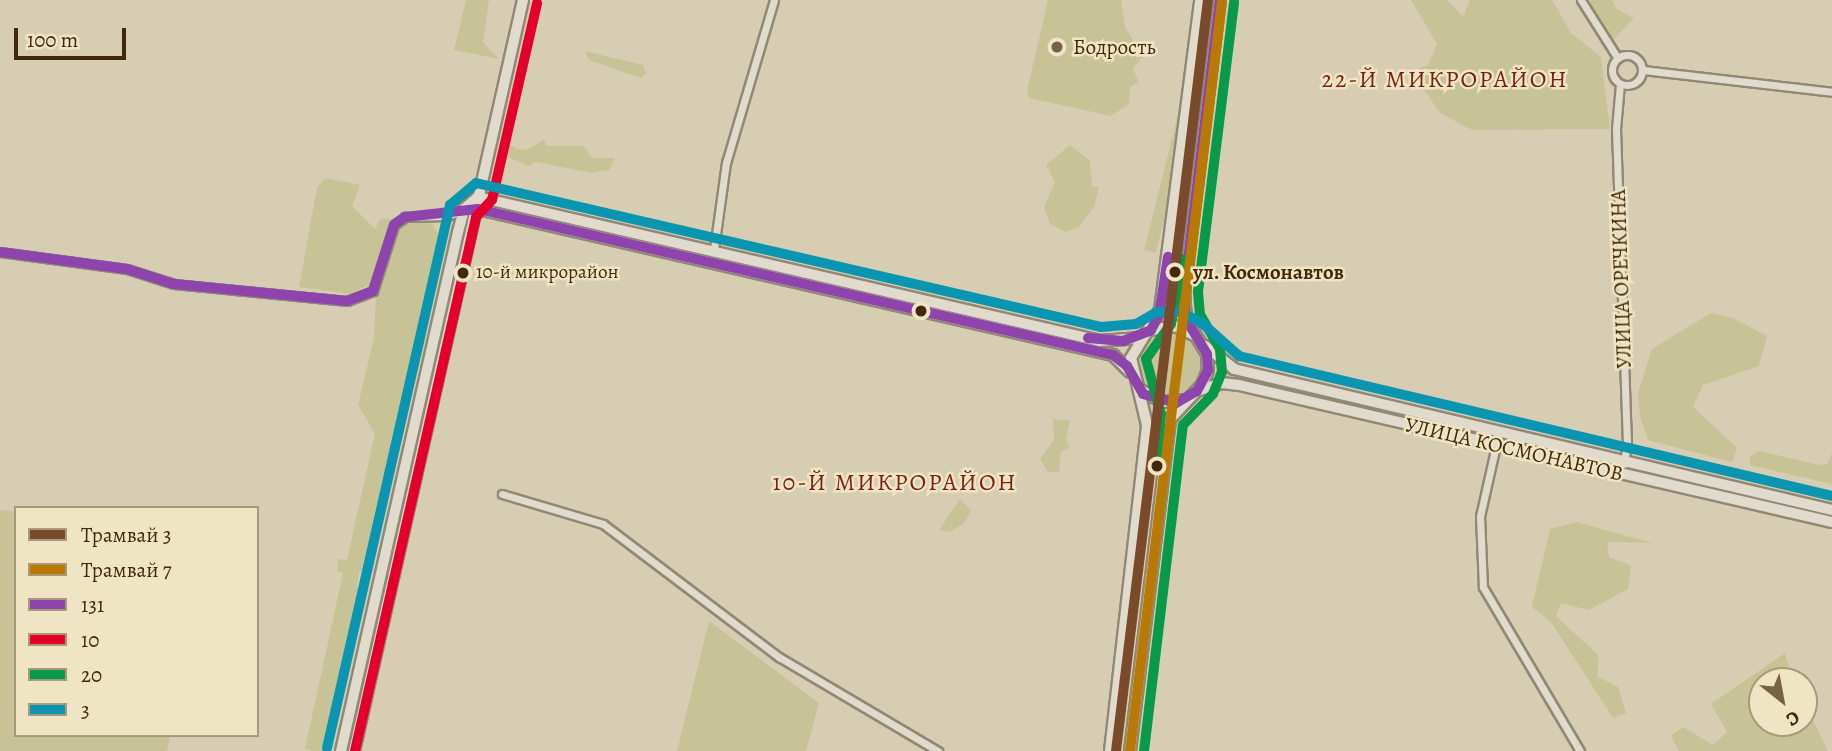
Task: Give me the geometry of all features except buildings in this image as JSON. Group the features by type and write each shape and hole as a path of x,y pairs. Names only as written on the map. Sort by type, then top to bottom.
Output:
{"street":[{"path":"354,751 433,413 523,0"},
{"path":"713,249 726,163 774,0"},
{"path":"1184,400 1150,399 1133,380 1130,358 1140,338 1151,330 1159,315 1200,0"},
{"path":"1130,751 1169,428 1172,414 1184,400 1197,391 1208,370 1200,341 1186,319 1184,292 1220,0"},
{"name":"УЛИЦА ОРЕЧКИНА","path":"1581,0 1618,57"},
{"name":"УЛИЦА ОРЕЧКИНА","path":"1618,57 1633,55 1643,71"},
{"name":"УЛИЦА ОРЕЧКИНА","path":"1618,57 1612,71 1620,84 1615,119 1627,440 1622,474"},
{"path":"1620,84 1635,83 1643,71 1832,92"},
{"path":"478,197 542,209 1100,341 1140,338"},
{"path":"0,252 127,269 174,284 347,301 373,291 394,225 405,217 447,216 464,209 478,197"},
{"path":"464,209 478,209 1113,355 1127,366 1145,406 1147,425 1110,751"},
{"path":"341,751 464,209"},
{"path":"539,223 542,209"},
{"path":"970,324 974,310"},
{"name":"УЛИЦА КОСМОНАВТОВ","path":"1151,330 1178,326 1200,341 1220,362 1234,369 1832,510"},
{"name":"УЛИЦА КОСМОНАВТОВ","path":"1197,391 1222,383 1240,385 1832,522"},
{"path":"418,409 433,413"},
{"path":"1499,432 1480,516 1483,587 1580,751"},
{"path":"502,494 603,524 779,657 938,751"}],"shaded area":[{"path":"466,0 489,0 483,42 499,59 454,50"},
{"path":"1048,0 1121,0 1125,27 1134,42 1142,45 1143,56 1133,69 1139,82 1130,87 1129,104 1111,116 1029,98 1027,91"},
{"path":"1411,0 1447,0 1463,17 1470,0 1552,0 1571,33 1601,57 1610,129 1472,130 1440,113 1412,72 1428,65 1437,44"},
{"path":"1589,0 1612,0 1617,9 1634,18 1613,40"},
{"path":"1202,18 1214,21 1156,253 1144,250"},
{"path":"585,51 643,65 646,73 641,78 589,60"},
{"path":"501,138 516,149 527,150 544,140 547,146 584,146 592,158 615,158 609,170 592,173 536,162 528,166 499,153"},
{"path":"1070,145 1090,161 1092,187 1099,187 1094,207 1080,226 1066,232 1050,224 1044,207 1055,182 1046,165"},
{"path":"325,178 360,185 352,206 375,229 381,218 432,224 444,243 422,356 389,475 373,568 359,572 357,587 363,594 326,751 313,751 305,749 343,573 337,571 338,559 347,560 375,434 358,405 374,337 376,292 368,285 350,294 299,287 317,188"},
{"path":"1711,313 1733,318 1767,336 1759,366 1703,385 1693,407 1737,448 1732,462 1648,440 1640,417 1638,393 1652,349"},
{"path":"1172,330 1193,340 1202,355 1203,372 1186,394 1163,398"},
{"path":"1166,331 1158,398 1141,384 1136,358 1147,339"},
{"path":"1224,372 1486,434 1485,438 1223,375"},
{"path":"422,419 426,419 349,749 346,748"},
{"path":"1053,419 1070,421 1066,440 1070,447 1061,452 1059,472 1048,472 1040,459 1054,440"},
{"path":"1759,451 1820,465 1827,464 1832,453 1832,484 1750,465 1750,456"},
{"path":"960,499 971,511 964,523 950,532 939,530"},
{"path":"0,510 14,512 14,737 170,737 167,751 0,751"},
{"path":"1577,522 1653,543 1607,542 1609,557 1631,566 1628,589 1589,610 1561,603 1556,616 1599,656 1597,676 1618,687 1626,713 1613,718 1551,622 1532,607 1550,529"},
{"path":"709,621 819,703 806,751 677,751"},
{"path":"1785,653 1789,667 1765,667"},
{"path":"1748,678 1748,737 1818,737 1818,731 1828,751 1679,751 1671,736 1683,727 1713,745 1727,732 1711,704"}],"tram line":[{"name":"3","path":"1116,751 1208,0"},
{"name":"7","path":"1130,751 1222,2"}],"transit line":[{"name":"131","path":"0,252 127,269 174,284 347,301 373,291 394,225 405,217 478,209 1113,355 1127,366 1143,394 1176,403 1197,391 1208,370 1207,354 1186,319 1184,292 1220,0"},
{"name":"20","path":"1144,751 1183,425 1213,394 1222,372 1220,349 1200,315 1198,292 1234,2"},
{"name":"10","path":"355,751 476,217 492,200 537,3"},
{"name":"3","path":"327,748 450,205 476,183 1101,327 1136,324 1157,312 1181,312 1202,323 1239,356 1832,496"},
{"name":"131","path":"1088,338 1123,341 1151,330 1159,315 1168,257"},
{"name":"20","path":"1157,466 1161,414 1146,359 1171,324 1182,259"}],"place":[{"name":"Бодрость","path":"1057,47"},
{"name":"ул. Космонавтов","path":"1175,272"},
{"name":"10-й микрорайон","path":"463,273"}],"district":[{"name":"22-Й МИКРОРАЙОН","path":"1445,80"},
{"name":"10-Й МИКРОРАЙОН","path":"895,483"}]}
